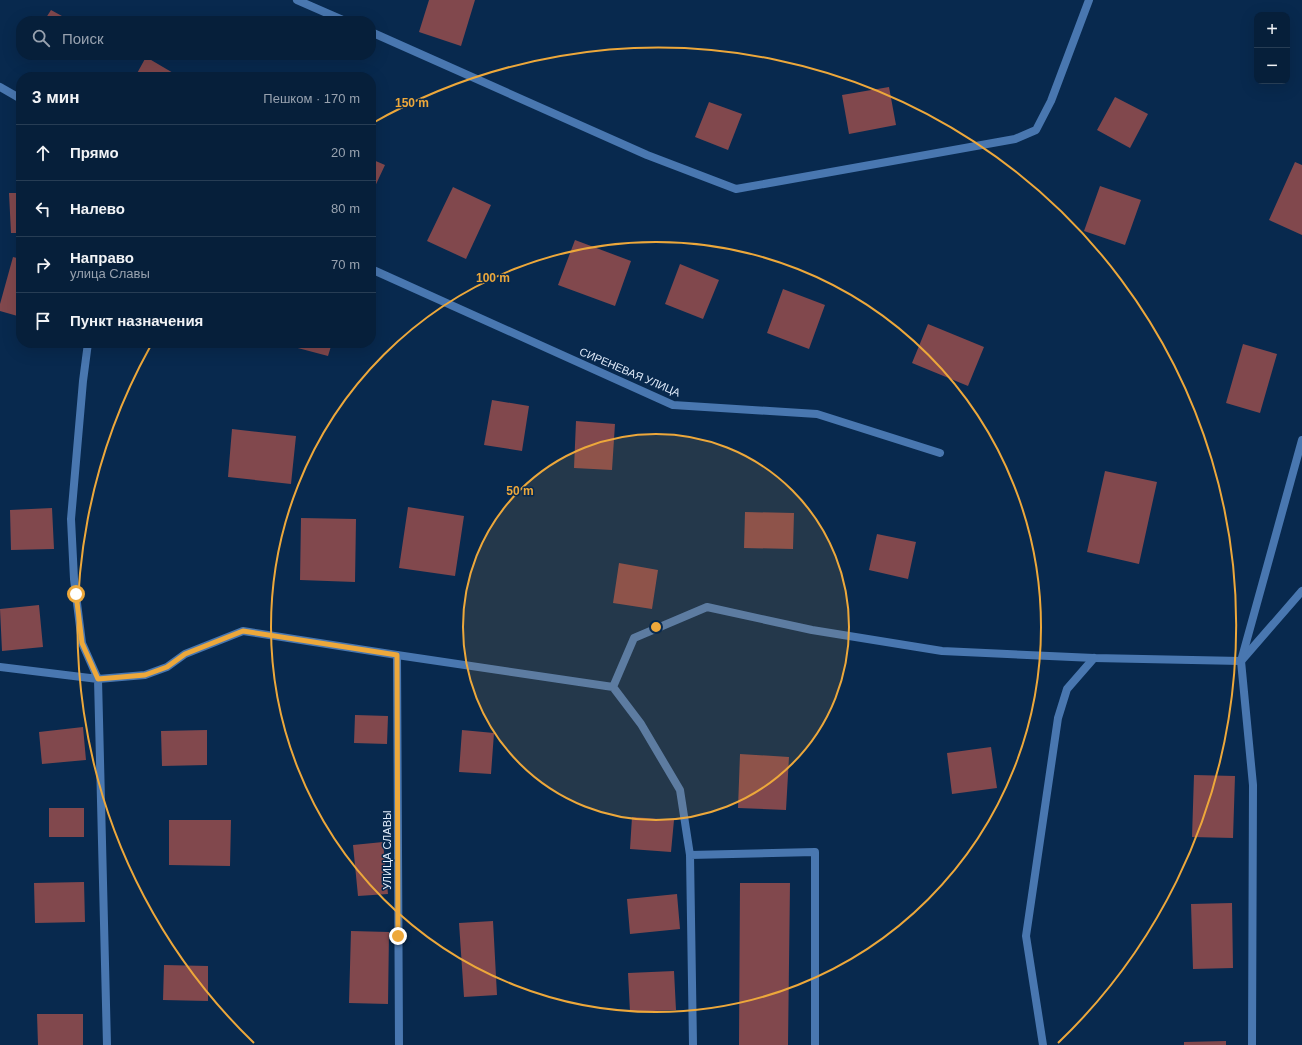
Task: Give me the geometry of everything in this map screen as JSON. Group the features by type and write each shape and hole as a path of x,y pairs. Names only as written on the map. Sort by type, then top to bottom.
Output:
{"street":[{"path":"297,0 334,16"},
{"path":"376,34 647,154 736,188 1015,139 1036,130 1052,101 1089,0"},
{"path":"0,87 16,96"},
{"name":"СИРЕНЕВАЯ УЛИЦА","path":"376,271 673,405 817,414 940,453"},
{"path":"87,348 71,518 74,579 82,643 98,679 107,1045"},
{"path":"1252,1045 1253,785 1241,661 1302,440"},
{"path":"1241,661 1302,591"},
{"path":"613,687 634,638 707,607 812,630 942,651 1094,658 1241,661"},
{"path":"0,667 98,679 145,675 167,667 185,654 243,631 613,687 641,724 680,790 690,855 693,1045"},
{"name":"УЛИЦА СЛАВЫ","path":"397,655 399,1045"},
{"path":"1043,1045 1026,936 1058,718 1067,689 1094,658"},
{"path":"690,855 815,852 815,1045"}],"building":[{"path":"429,0 475,0 461,46 419,32"},
{"path":"51,10 62,16 47,16"},
{"path":"144,60 151,60 172,72 138,72"},
{"path":"889,87 896,125 849,134 842,95"},
{"path":"1115,97 1148,114 1130,148 1097,130"},
{"path":"709,102 742,114 728,150 695,137"},
{"path":"376,161 385,165 376,184"},
{"path":"1295,162 1302,165 1302,235 1269,220"},
{"path":"1100,186 1141,200 1125,245 1084,231"},
{"path":"453,187 491,205 466,259 427,241"},
{"path":"9,193 16,193 16,233 11,233"},
{"path":"575,240 631,261 615,306 558,285"},
{"path":"13,257 16,258 16,316 0,311 0,304"},
{"path":"680,264 719,280 703,319 665,304"},
{"path":"783,289 825,305 809,349 767,333"},
{"path":"928,324 984,347 968,386 912,363"},
{"path":"1243,344 1277,354 1260,413 1226,403"},
{"path":"298,348 330,348 328,356"},
{"path":"492,400 529,406 522,451 484,445"},
{"path":"576,421 615,424 612,470 574,468"},
{"path":"232,429 296,436 291,484 228,477"},
{"path":"1105,471 1157,482 1139,564 1087,552"},
{"path":"408,507 464,516 455,576 399,568"},
{"path":"52,508 54,549 11,550 10,510"},
{"path":"745,512 794,513 793,549 744,548"},
{"path":"301,518 356,519 355,582 300,580"},
{"path":"877,534 916,542 908,579 869,570"},
{"path":"619,563 658,570 652,609 613,603"},
{"path":"39,605 43,647 2,651 0,609"},
{"path":"355,715 388,716 387,744 354,743"},
{"path":"83,727 86,760 42,764 39,732"},
{"path":"207,730 207,765 162,766 161,731"},
{"path":"462,730 494,733 491,774 459,772"},
{"path":"991,747 997,788 952,794 947,753"},
{"path":"740,754 789,757 786,810 738,808"},
{"path":"1194,775 1235,776 1233,838 1192,837"},
{"path":"49,808 84,808 84,837 49,837"},
{"path":"632,817 674,820 671,852 630,849"},
{"path":"169,820 231,820 230,866 169,865"},
{"path":"383,842 388,894 358,896 353,845"},
{"path":"84,882 85,922 35,923 34,883"},
{"path":"740,883 790,883 788,1045 739,1045"},
{"path":"677,894 680,929 630,934 627,899"},
{"path":"1232,903 1233,968 1193,969 1191,904"},
{"path":"493,921 497,995 464,997 459,923"},
{"path":"351,931 389,932 388,1004 349,1003"},
{"path":"164,965 208,966 208,1001 163,1000"},
{"path":"674,971 676,1010 630,1012 628,973"},
{"path":"37,1014 83,1014 83,1045 38,1045"},
{"path":"1226,1041 1226,1045 1184,1045 1184,1042"}],"route":[{"path":"76,594 82,643 98,679 145,675 167,667 185,654 243,631 397,655 398,936"}]}
